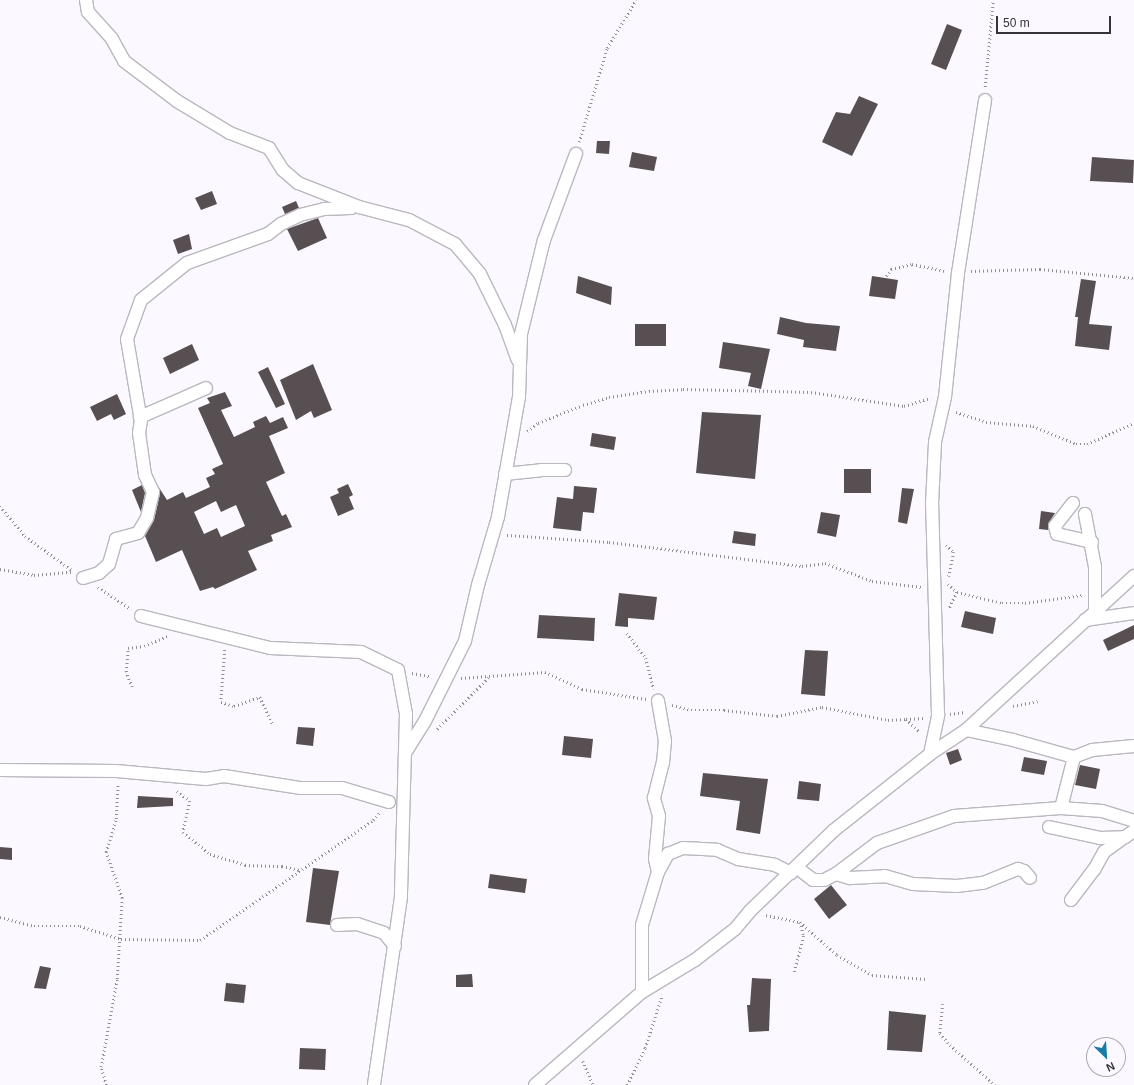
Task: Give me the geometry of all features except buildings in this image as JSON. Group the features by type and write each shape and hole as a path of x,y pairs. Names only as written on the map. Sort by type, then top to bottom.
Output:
{"street":[{"path":"86,0 88,12 112,38 124,61 177,100 230,133 269,148 283,170 298,183 359,207 409,220 455,244 480,274 505,325 520,366"},
{"path":"930,754 938,715 933,489 935,442 944,401 958,273 985,100"},
{"path":"405,753 426,721 465,640 478,585 494,536 519,398 521,334 544,240 576,154"},
{"path":"79,575 99,574 109,564 116,539 138,533 147,518 153,492 145,475 139,433 140,417 127,339 141,300 187,263 268,234 281,224 300,216 324,209 359,207"},
{"path":"140,417 206,388"},
{"path":"505,474 541,470 565,470"},
{"path":"1073,503 1055,526 1057,534 1092,542"},
{"path":"1085,514 1086,528 1092,542 1096,583 1094,598 1095,610"},
{"path":"535,1085 642,992 695,960 735,929 750,911 863,805 930,754 966,730 1095,610 1134,576"},
{"path":"935,593 947,582"},
{"path":"1120,615 1134,603"},
{"path":"1085,620 1134,613"},
{"path":"141,616 270,648 361,652 398,670 406,714 402,896 374,1085"},
{"path":"658,701 665,741 663,763 654,798 659,816 655,859 658,872"},
{"path":"966,730 1013,740 1074,757 1092,750 1134,746"},
{"path":"1061,808 1074,757"},
{"path":"0,770 116,771 180,778 206,779 224,776 301,788 342,788 389,802"},
{"path":"642,992 642,925 658,872 668,854 683,848 717,850 738,859 775,865 794,870 813,880 824,880 836,874 877,843 954,816 1061,808 1102,811 1134,821"},
{"path":"1048,827 1100,838 1130,834"},
{"path":"1070,900 1094,870 1104,852 1130,834"},
{"path":"836,874 850,878 880,876 913,884 956,886 983,883 1018,869 1024,871 1030,878"},
{"path":"337,925 357,924 384,933 395,946"}],"path":[{"path":"576,154 607,48 636,0"},
{"path":"985,100 986,62 993,0"},
{"path":"886,276 891,269 912,264 958,273 1011,268 1134,278"},
{"path":"510,444 538,423 583,405 649,391 683,389 811,392 904,406 918,400 944,401 986,422 1034,426 1076,444 1087,444 1134,424"},
{"path":"0,506 26,536 79,575"},
{"path":"494,536 516,534 609,542 802,566 826,563 872,581 923,587 935,593"},
{"path":"957,592 1002,603 1025,603 1082,595 1094,598"},
{"path":"132,687 126,672 128,648 160,641 184,627"},
{"path":"627,633 646,658 658,701"},
{"path":"227,638 221,702 234,706 260,697 273,725"},
{"path":"433,733 490,676"},
{"path":"106,1085 101,1067 117,979 121,939 122,898 106,852 116,819 119,782 116,771"},
{"path":"180,778 177,790 190,802 183,832 210,854 245,865 282,866 301,870"},
{"path":"0,917 34,926 80,926 121,939 200,940 373,820 389,802"},
{"path":"750,911 800,922 837,955 872,975 927,979"},
{"path":"794,974 804,936 800,922"},
{"path":"627,1085 645,1048 663,994 642,992"},
{"path":"943,1004 940,1033 950,1045 996,1085"},
{"path":"577,1048 593,1085"}]}
